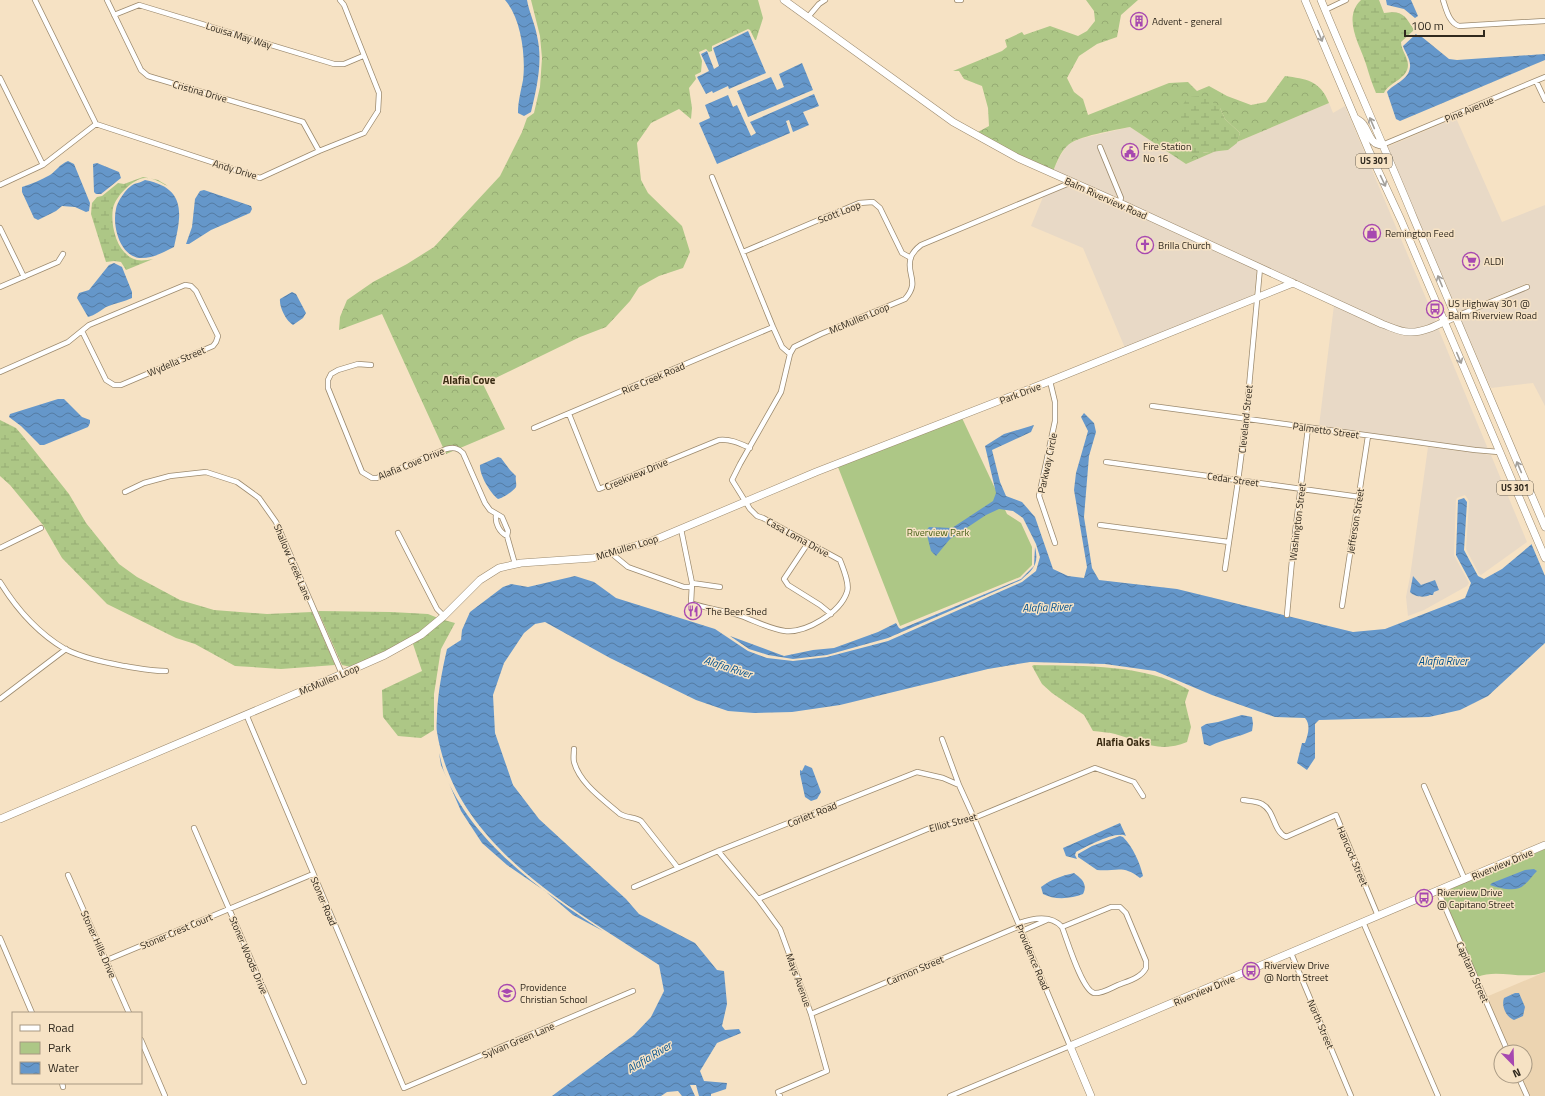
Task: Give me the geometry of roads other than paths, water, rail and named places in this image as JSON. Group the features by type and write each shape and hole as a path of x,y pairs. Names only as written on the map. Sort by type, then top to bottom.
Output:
{"main road":[{"name":"Balm Riverview Road","path":"784,0 964,128 1018,158 1382,324 1409,332 1424,330 1454,317"},
{"name":"US 301","path":"1306,0 1355,118 1401,220 1545,558"},
{"name":"US 301","path":"1321,0 1414,218 1454,317 1545,527"},
{"path":"1355,118 1362,122 1373,142 1380,146 1382,145"},
{"name":"Park Drive","path":"746,501 1293,283"},
{"name":"McMullen Loop","path":"0,819 342,674 407,644 427,631 484,577 499,568 515,564 593,558 640,545 746,501"},
{"name":"Riverview Drive","path":"1070,1046 1545,845"},
{"name":"Providence Road","path":"1070,1046 1091,1096"}],"street":[{"path":"0,185 42,165 96,124 35,0"},
{"name":"Cristina Drive","path":"107,0 141,70 148,76 303,122 319,151"},
{"name":"Andy Drive","path":"96,124 260,178 319,151 364,133 378,111 379,94 344,4 340,0"},
{"path":"808,17 819,4 825,0"},
{"path":"957,0 962,0"},
{"path":"1325,10 1346,0"},
{"path":"1443,0 1451,19 1456,25 1459,26 1545,22"},
{"name":"Louisa May Way","path":"114,15 139,5 334,64 344,64 364,56"},
{"name":"Pine Avenue","path":"1382,145 1545,77"},
{"path":"0,78 42,165"},
{"path":"1536,80 1545,100"},
{"path":"1100,148 1120,198 1119,203"},
{"path":"712,177 773,327 782,346 790,354 781,392 732,480 746,501"},
{"path":"911,258 921,245 1072,182"},
{"name":"Scott Loop","path":"743,252 859,203 873,202 880,208 902,253 911,258"},
{"path":"0,228 24,277"},
{"path":"0,287 58,262 63,254"},
{"name":"McMullen Loop","path":"790,354 794,347 821,334 905,299 911,292 913,285 911,258"},
{"name":"Cleveland Street","path":"1225,569 1246,418 1256,297 1260,268"},
{"name":"Wydella Street","path":"0,372 68,342 89,325 185,285 191,286 196,291 218,336 213,346 120,385 114,385 106,380 82,331"},
{"path":"1454,317 1527,287"},
{"name":"Rice Creek Road","path":"534,428 773,327"},
{"name":"Alafia Cove Drive","path":"371,365 358,364 338,370 331,374 328,380 328,388 362,472 372,478 377,478 446,449 452,447 459,449 463,453 485,503 496,515 502,517 506,524"},
{"name":"Parkway Circle","path":"1050,381 1055,402 1055,421 1039,496 1055,543"},
{"name":"Palmetto Street","path":"1152,406 1368,436 1500,452"},
{"name":"Creekview Drive","path":"569,414 599,489 719,440 727,439 735,441 750,448"},
{"name":"Washington Street","path":"1287,615 1300,488 1308,428"},
{"name":"Jefferson Street","path":"1342,606 1360,497 1368,436"},
{"name":"Cedar Street","path":"1106,462 1360,497"},
{"name":"Shallow Creek Lane","path":"125,492 144,483 170,476 206,472 236,482 259,498 276,522 342,674"},
{"name":"Casa Loma Drive","path":"692,585 691,603 704,608 741,616 785,631 813,625 831,614 848,592 846,575 840,560 757,516 746,501"},
{"name":"Alafia Cove Drive","path":"496,515 495,521 499,528"},
{"path":"507,536 502,534 499,528 506,524 508,531 507,536 515,564"},
{"path":"1100,525 1229,542"},
{"path":"0,548 41,528"},
{"path":"681,529 692,585"},
{"path":"398,533 437,608 444,616"},
{"path":"808,543 784,581 831,614"},
{"path":"611,553 628,567 684,587 692,585 720,587"},
{"path":"0,582 11,600 32,623 50,639 66,649 86,657 108,663 153,671 166,671"},
{"path":"0,699 66,649"},
{"name":"Stoner Road","path":"246,714 312,874 404,1088"},
{"path":"942,739 959,785 974,818"},
{"path":"574,749 574,760 579,774 588,786 624,817 638,819 641,821 678,868"},
{"name":"Elliot Street","path":"758,899 930,828 974,818 1095,768 1134,782 1144,796"},
{"name":"Corlett Road","path":"634,887 718,851 917,772 943,778 959,785"},
{"path":"1424,786 1465,880"},
{"name":"Hancock Street","path":"1243,800 1262,804 1269,811 1281,834 1286,837 1336,815 1378,916"},
{"name":"Providence Road","path":"974,818 1070,1046"},
{"name":"Stoner Woods Drive","path":"194,828 304,1082"},
{"name":"Mays Avenue","path":"718,851 758,899 780,929 811,1014 827,1071 778,1092 780,1096"},
{"name":"Stoner Crest Court","path":"107,960 312,874"},
{"name":"Stoner Hills Drive","path":"68,875 107,960 129,1012"},
{"name":"Capitano Street","path":"1438,891 1505,1044"},
{"path":"1020,927 1033,918 1058,923 1062,928 1081,977 1090,991 1094,993 1102,992 1141,976 1146,968 1146,961 1126,913 1120,907 1111,907 1062,928"},
{"path":"1020,927 1048,920"},
{"path":"1363,922 1438,1096"},
{"name":"Carmon Street","path":"811,1014 1020,927"},
{"path":"0,938 32,1012"},
{"name":"North Street","path":"1290,953 1352,1096"},
{"name":"Sylvan Green Lane","path":"404,1088 633,991"},
{"path":"142,1042 165,1096"},
{"name":"Riverview Drive","path":"950,1096 1070,1046"},
{"path":"1522,1084 1527,1096"}],"water":[{"path":"505,0 527,0 539,45 538,74 531,112 524,116 518,113 524,70 523,49 519,27"},
{"path":"1386,0 1411,0 1418,16 1415,18 1404,9 1387,5"},
{"path":"748,31 766,73 729,89 728,86 713,93 712,91 706,94 697,77 709,71 701,54 707,51 714,69 719,66 713,48"},
{"path":"1416,34 1422,37 1449,59 1457,60 1545,54 1545,60 1400,121 1396,119 1387,92 1404,79 1409,71 1410,62 1403,46"},
{"path":"802,63 813,90 748,117 737,91 771,77 777,90 784,87 779,74"},
{"path":"814,94 819,106 803,112 809,125 793,132 789,120 786,121 790,133 717,164 699,123 710,118 705,105 728,95 733,107 737,105 751,136 756,133 750,122"},
{"path":"68,161 74,164 90,203 89,211 86,212 75,207 62,206 56,211 38,220 34,218 22,192 22,187 50,175 62,164"},
{"path":"97,163 119,172 121,178 101,194 96,194 94,192 93,164"},
{"path":"145,180 168,189 174,196 178,204 179,223 174,247 153,256 139,258 132,256 122,246 115,223 115,216 118,203 122,195 134,184"},
{"path":"204,190 251,206 252,209 250,213 211,230 189,244 186,244 192,227 195,199 200,191"},
{"path":"114,263 122,267 132,292 132,298 106,307 88,317 77,298 79,293 89,290 109,265"},
{"path":"292,292 296,294 306,313 303,318 293,325 290,323 282,310 280,302 280,299"},
{"path":"58,399 64,399 82,417 90,420 88,427 44,445 40,445 21,426 9,417 10,414"},
{"name":"Alafia River","path":"1084,413 1094,423 1096,432 1089,456 1084,517 1092,568 1099,580 1177,589 1353,632 1385,629 1465,598 1471,583 1456,555 1458,500 1464,498 1467,502 1464,550 1478,576 1484,579 1502,569 1545,533 1545,643 1488,696 1460,710 1429,717 1319,720 1315,724 1315,758 1307,770 1297,763 1302,743 1305,743 1308,733 1308,724 1305,718 1275,717 1212,695 1155,671 1105,664 1030,662 988,669 840,705 792,712 754,713 728,711 696,700 610,658 545,622 535,624 524,633 504,663 493,695 495,733 513,785 539,819 626,899 639,914 695,943 717,970 724,971 727,1004 722,1026 725,1030 739,1029 741,1033 717,1043 700,1071 704,1081 727,1083 726,1089 711,1094 711,1096 699,1096 696,1085 690,1085 695,1096 682,1096 678,1091 667,1092 661,1096 552,1096 634,1035 651,1017 664,991 659,965 590,921 555,896 522,870 492,841 467,808 448,772 437,730 439,690 447,649 461,640 462,630 470,612 503,587 511,584 528,587 575,576 594,582 616,598 715,629 748,651 767,658 793,661 827,657 888,641 1022,582 1036,571 1040,557 1036,544 1023,518 1013,511 999,509 986,515 950,539 936,556 931,551 926,531 929,527 952,528 993,501 996,493 985,446 1004,434 1034,425 1031,432 992,450 1000,482 1006,496 1022,502 1035,517 1053,569 1068,576 1084,578 1087,567 1074,490 1076,473 1088,431 1081,417"},
{"path":"498,457 501,458 516,476 516,487 505,496 498,499 486,483 481,473 480,465"},
{"path":"1035,547 1036,553 1036,562 1034,566"},
{"path":"1034,566 1021,580 888,638 827,655 793,659 768,655 749,649 730,636 784,656 813,650 834,648 878,632 896,623 901,629 1021,579"},
{"path":"1413,576 1421,585 1435,580 1439,590 1434,592 1433,595 1423,597 1414,595 1410,592"},
{"path":"1242,715 1252,717 1252,731 1210,746 1204,744 1201,727 1206,724"},
{"path":"439,753 444,771 457,799 491,844 512,864 557,900 603,931 573,915 545,891 507,865 482,843 461,811 441,765"},
{"path":"805,765 812,768 821,792 817,799 811,801 805,797 800,774 800,770 802,771"},
{"path":"1120,823 1126,836 1115,835 1094,843 1076,852 1075,855 1077,859 1066,856 1063,848"},
{"path":"1120,836 1127,841 1136,855 1143,876 1140,878 1129,871 1124,870 1097,870 1078,857 1078,854 1092,846"},
{"path":"1534,869 1537,871 1528,882 1517,889 1508,889 1490,885 1525,870"},
{"path":"1074,873 1083,882 1085,887 1083,894 1063,898 1043,894 1041,887 1045,884 1057,878"},
{"path":"1515,993 1519,993 1525,1007 1523,1016 1514,1020 1507,1014 1503,1001 1504,998"}],"place":[{"name":"Advent - general","path":"1139,21"},
{"name":"Fire Station No 16","path":"1130,152"},
{"name":"Remington Feed","path":"1372,233"},
{"name":"Brilla Church","path":"1145,245"},
{"name":"ALDI","path":"1471,261"},
{"name":"US Highway 301 @ Balm Riverview Road","path":"1435,309"},
{"name":"The Beer Shed","path":"693,611"},
{"name":"Riverview Drive @ Capitano Street","path":"1424,898"},
{"name":"Riverview Drive @ North Street","path":"1251,971"},
{"name":"Providence Christian School","path":"507,993"}],"district":[{"name":"Alafia Cove","path":"469,380"},
{"name":"Alafia Oaks","path":"1123,742"}],"park label":[{"name":"Riverview Park","path":"938,532"}]}
